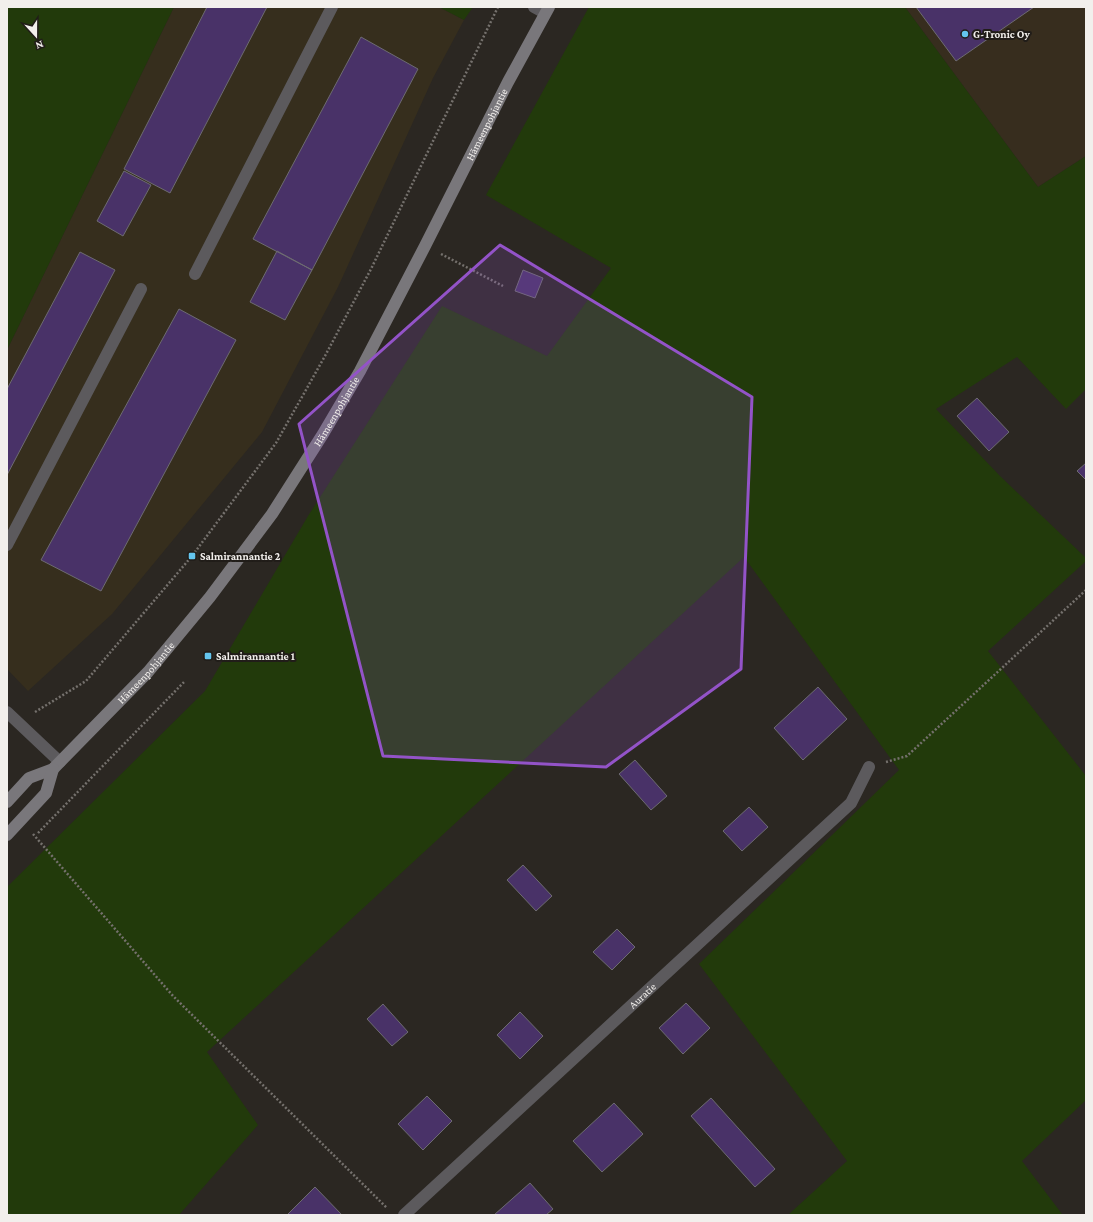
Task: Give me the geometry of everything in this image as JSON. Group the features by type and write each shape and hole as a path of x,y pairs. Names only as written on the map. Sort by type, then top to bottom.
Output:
{"main road":[{"name":"Hämeenpohjantie","path":"7,802 30,778 57,765 148,672 210,597 272,514 323,434 360,371 508,82 547,10"},
{"name":"Hämeenpohjantie","path":"7,836 46,793 57,765"}],"street":[{"path":"195,274 332,7"},
{"path":"534,7 547,10"},
{"path":"7,545 140,289"},
{"path":"7,712 57,765"},
{"name":"Auratie","path":"404,1215 851,803 869,767"}],"path":[{"path":"22,727 37,710 86,681 192,556 276,443 325,356 370,269 486,28 498,7"},
{"path":"425,246 503,286"},
{"path":"869,767 907,756 1086,590"},
{"path":"35,836 186,681"},
{"path":"19,822 35,836 173,996 389,1209"}],"highlighted area":[{"path":"500,245 752,397 741,669 606,767 383,756 299,424"}],"shaded area":[{"path":"174,7 439,7 464,20 433,78 338,287 262,432 112,614 28,691 7,669 7,350"},
{"path":"905,7 1086,7 1086,156 1038,187"}],"green space":[{"path":"7,7 174,7 7,350"},
{"path":"439,7 473,7 464,20"},
{"path":"589,7 905,7 1038,187 1086,156 1086,389 1066,409 1017,357 936,409 1000,476 1086,558 1086,561 988,651 1086,776 1086,1100 1022,1161 1062,1214 788,1215 847,1161 699,964 899,770 744,557 207,1052 258,1125 179,1215 7,1215 7,887 205,691 308,516 442,306 547,356 611,268 486,195"}],"building":[{"path":"207,7 267,7 170,193 124,169"},
{"name":"G-Tronic Oy","path":"916,7 1034,7 956,61"},
{"path":"361,37 418,69 312,270 253,239"},
{"path":"124,171 151,185 123,236 97,221"},
{"path":"277,251 312,270 285,320 250,302"},
{"path":"80,252 115,270 7,475 7,389"},
{"path":"523,270 543,278 535,298 515,291"},
{"path":"179,309 236,340 101,591 41,560"},
{"path":"977,398 1009,432 989,451 957,416"},
{"path":"1086,463 1086,480 1077,471"},
{"path":"818,687 847,719 803,760 774,728"},
{"path":"635,760 667,796 651,810 619,774"},
{"path":"749,807 768,827 742,851 723,831"},
{"path":"523,865 552,896 536,911 507,880"},
{"path":"617,929 635,947 612,970 593,952"},
{"path":"686,1003 710,1028 683,1054 659,1028"},
{"path":"383,1004 408,1032 392,1046 367,1019"},
{"path":"520,1012 543,1036 520,1059 497,1035"},
{"path":"427,1096 452,1121 423,1150 398,1124"},
{"path":"711,1098 775,1169 755,1187 691,1116"},
{"path":"614,1103 643,1134 602,1172 573,1141"},
{"path":"530,1183 553,1209 546,1215 494,1215"},
{"path":"315,1187 342,1215 287,1215"}],"place":[{"name":"G-Tronic Oy","path":"965,34"},
{"name":"Salmirannantie 2","path":"192,556"},
{"name":"Salmirannantie 1","path":"208,656"}]}
